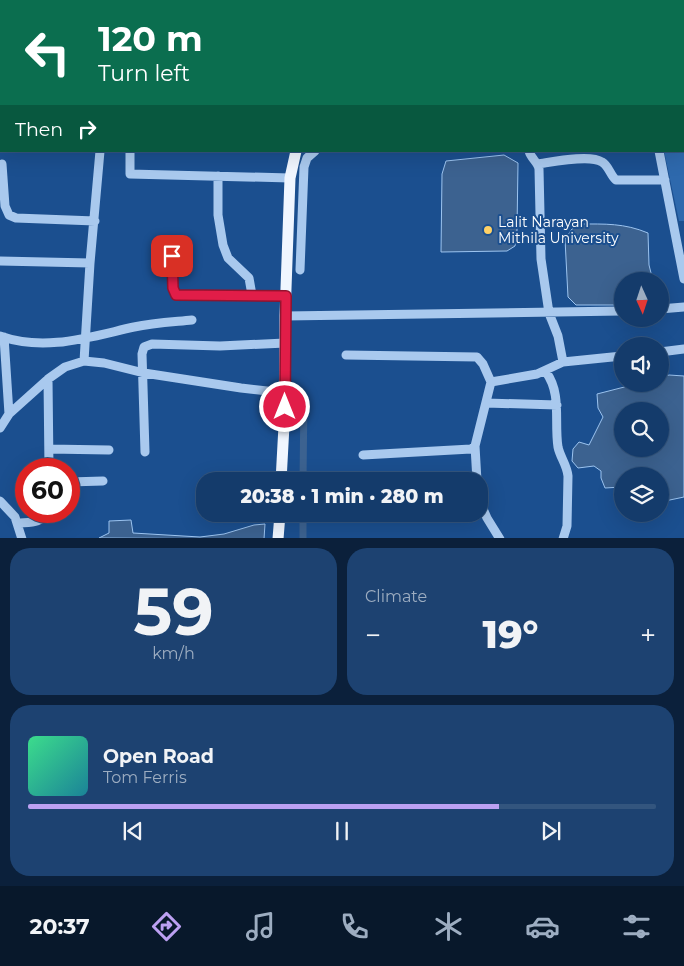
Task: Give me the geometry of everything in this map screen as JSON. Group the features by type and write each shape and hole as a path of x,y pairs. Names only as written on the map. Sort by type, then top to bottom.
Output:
{"main road":[{"path":"281,472 290,178 296,152"},
{"path":"278,538 279,522"}],"street":[{"path":"84,362 90,263 100,152"},
{"path":"130,152 130,174 290,178"},
{"path":"300,270 304,166 307,158 314,152"},
{"path":"529,152 531,157 538,164 541,260 549,313 558,336 564,362"},
{"path":"659,152 680,233 684,279"},
{"path":"538,164 597,159 607,166 613,179 616,180 665,180"},
{"path":"2,164 5,206 9,216 16,218 95,221"},
{"path":"218,176 218,215 223,245 228,258 249,278 252,296"},
{"path":"171,240 173,288 176,295 286,296"},
{"path":"0,262 90,263"},
{"path":"669,308 684,307"},
{"path":"285,316 614,311"},
{"path":"9,414 2,337 28,343 54,343 86,339 135,326 192,320"},
{"path":"146,452 144,347 152,344 220,346 285,344"},
{"path":"669,351 684,349"},
{"path":"346,355 477,356 491,382 475,446 476,472"},
{"path":"491,382 546,372 564,362 614,357"},
{"path":"0,428 9,414 48,379 65,367 84,362 104,363 144,373 285,393"},
{"path":"546,372 553,383 557,405 558,447 560,456 567,468 568,476 567,526 563,538"},
{"path":"48,379 49,458"},
{"path":"486,403 557,405"},
{"path":"363,455 464,450 475,446"},
{"path":"49,449 108,450"},
{"path":"80,482 103,482"},
{"path":"0,501 15,517"},
{"path":"488,520 500,538"},
{"path":"18,523 22,538"}],"shaded area":[{"path":"664,152 684,152 684,221 679,221"},
{"path":"504,155 518,163 515,246 507,251 441,252 442,174 446,161"},
{"path":"580,224 606,224 623,226 648,233 651,272 614,272 614,305 576,305 568,297 565,239 572,229"},
{"path":"669,375 684,376 684,497 669,500 669,467 614,467 614,487 605,488 601,478 601,471 594,466 578,468 572,461 573,449 579,442 589,445 603,417 598,408 597,394 614,390 614,392 669,392"},
{"path":"131,520 133,533 200,537 224,534 254,525 265,524 264,538 99,538 109,533 109,521"}],"waterway":[{"path":"303,472 304,396"},
{"path":"303,522 303,538"}],"place":[{"name":"Lalit Narayan Mithila University","path":"488,230"}],"route":[{"path":"172,256 173,288 176,295 286,296 285,407"}]}
